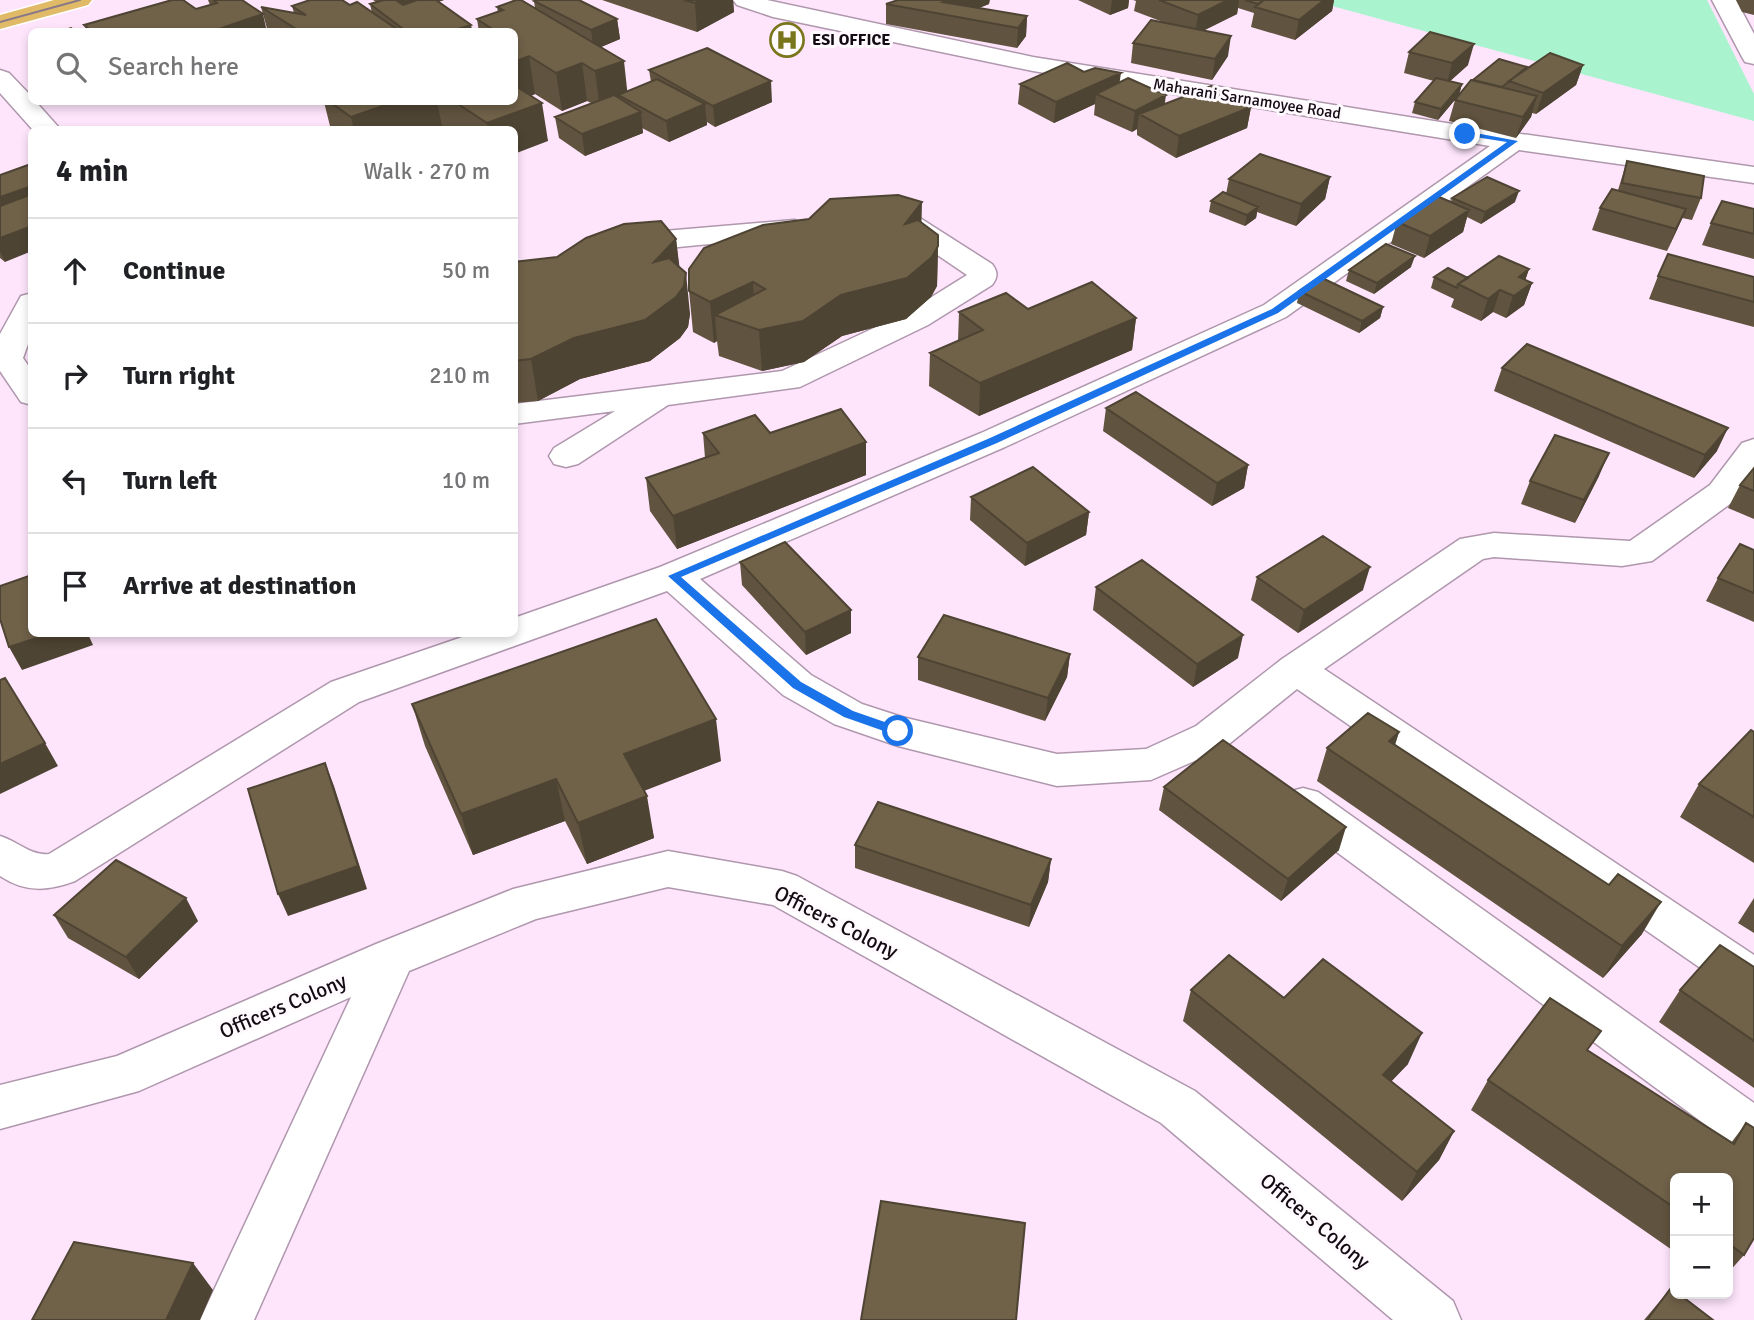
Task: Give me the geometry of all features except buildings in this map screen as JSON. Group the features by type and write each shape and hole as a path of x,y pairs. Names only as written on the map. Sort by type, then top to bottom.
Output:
{"main road":[{"path":"0,22 80,0"}],"street":[{"name":"Maharani Sarnamoyee Road","path":"745,0 773,10 1032,64 1514,141 1754,175"},
{"path":"1724,0 1754,57"},
{"path":"0,78 44,126"},
{"path":"518,631 673,576 993,440 1275,311 1514,141"},
{"path":"518,413 789,380 917,319 982,279 982,270 910,224 894,221 867,223"},
{"path":"598,265 664,240 827,227"},
{"path":"28,310 9,346 7,358 28,389"},
{"path":"566,456 665,395"},
{"path":"1241,759 1296,669 1474,548 1494,545 1622,554 1639,552 1722,493 1754,450"},
{"path":"673,576 797,685 848,714 898,731 1058,770 1241,759 1754,1132"},
{"path":"0,853 27,872 42,875 60,869 345,692 501,637"},
{"path":"1296,669 1754,980"},
{"name":"Officers Colony","path":"0,1107 122,1076 392,958 529,902 668,869 782,889 1178,1107 1434,1320"},
{"path":"227,1320 392,958"}],"green space":[{"path":"1310,0 1707,0 1754,94 1754,121"}],"tram line":[{"path":"0,22 80,0"}],"place":[{"name":"ESI OFFICE","path":"787,40"}],"route":[{"path":"898,731 848,714 797,685 673,576 993,440 1275,311 1514,141 1465,134"}]}
